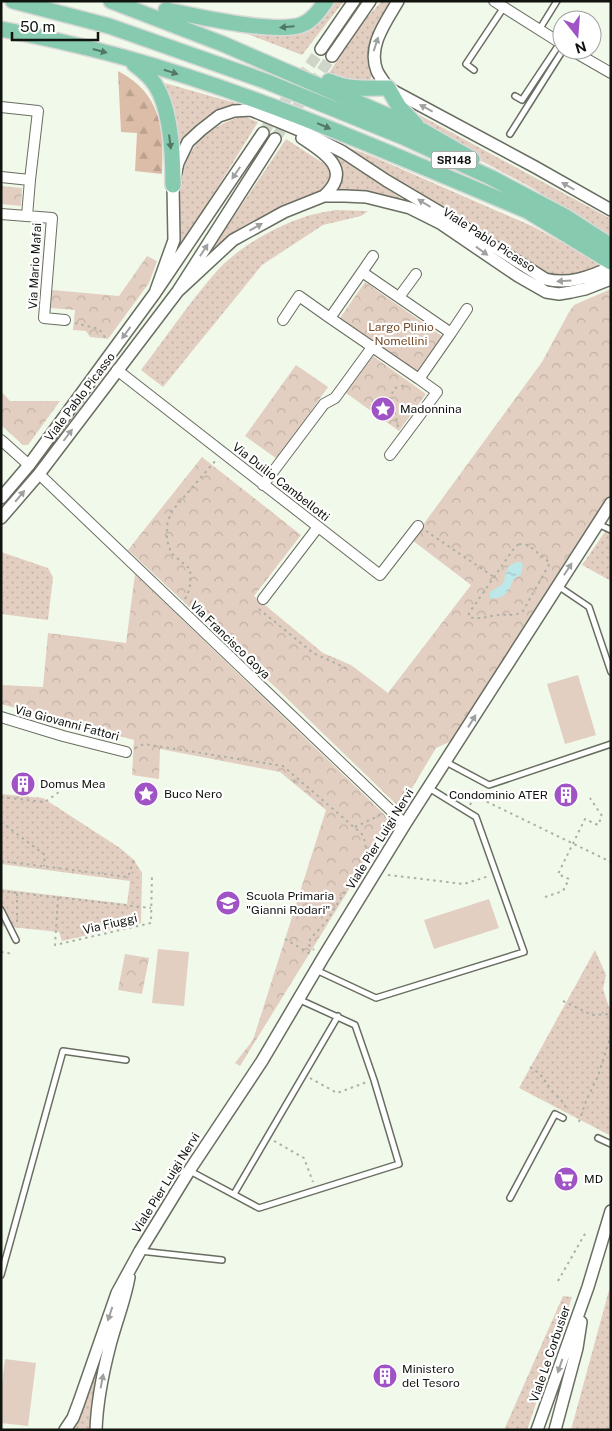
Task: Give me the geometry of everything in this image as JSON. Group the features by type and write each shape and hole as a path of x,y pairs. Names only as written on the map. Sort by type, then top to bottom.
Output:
{"main road":[{"name":"SR148","path":"12,1 109,26 265,81 403,137 492,178 566,217 611,246"},
{"path":"112,1 223,44 423,131 526,190 566,217"},
{"path":"134,1 166,10 275,28 302,24 311,19 326,1"},
{"path":"166,10 340,86 388,88 406,116 423,131"},
{"path":"1,29 61,41 124,57 207,83 317,123 530,212"},
{"path":"124,57 146,73 157,87 170,134 173,185"},
{"name":"SR148","path":"338,112 530,212 611,262"}],"street":[{"path":"321,49 354,1"},
{"path":"332,56 370,1"},
{"path":"398,1 378,37 374,52 378,72 388,88 611,210"},
{"path":"494,1 552,39"},
{"path":"588,60 611,74"},
{"path":"1,107 38,111 27,216 1,214"},
{"name":"Viale Pablo Picasso","path":"155,293 174,240 173,185 178,163 188,142 219,116 234,111 250,110 264,114"},
{"path":"264,114 329,157 336,166 336,177 332,189 324,196"},
{"path":"264,114 343,152 544,279 565,282 597,274 611,267"},
{"name":"Viale Pablo Picasso","path":"1,498 28,465 155,293 263,133"},
{"name":"Viale Pablo Picasso","path":"1,518 39,474 178,291 275,139"},
{"path":"1,177 30,180"},
{"name":"Viale Pablo Picasso","path":"178,291 233,240 284,212 324,196 366,197 410,208 440,222 518,276 546,292 559,294 571,292 611,279"},
{"name":"Via Mario Mafai","path":"27,216 52,218 44,318 65,320"},
{"path":"330,318 373,256"},
{"path":"362,272 451,333"},
{"path":"399,297 416,274"},
{"path":"282,320 299,296 437,392 390,455"},
{"path":"417,377 451,333 467,308"},
{"path":"264,485 324,404 334,398 373,346"},
{"name":"Via Duilio Cambellotti","path":"117,370 380,575 418,526"},
{"path":"1,440 28,465"},
{"name":"Via Francisco Goya","path":"39,474 405,824"},
{"name":"Viale Pier Luigi Nervi","path":"65,1430 80,1402 117,1293 140,1251 189,1171 262,1061 298,999 317,960 611,503"},
{"path":"263,599 318,527"},
{"name":"Via Giovanni Fattori","path":"1,717 62,736 126,752"},
{"name":"Viale Le Corbusier","path":"537,1430 588,1287 611,1211"},
{"name":"Viale Pier Luigi Nervi","path":"96,1430 102,1380 110,1344 126,1297 131,1270"},
{"name":"Viale Le Corbusier","path":"554,1430 577,1348 588,1287"}],"lane":[{"path":"540,30 557,1"},
{"path":"474,70 466,64 504,7"},
{"path":"515,96 522,100 552,58"},
{"path":"510,134 553,60"},
{"path":"598,523 611,530"},
{"path":"558,586 589,607 611,672"},
{"path":"446,762 489,785 611,744"},
{"path":"317,960 376,998 524,952 476,817 429,788"},
{"path":"1,910 16,940"},
{"path":"189,1171 258,1208 399,1164 355,1024 298,999"},
{"path":"234,1194 338,1016"},
{"path":"1,1275 63,1051 126,1060"},
{"path":"510,1198 555,1114 563,1118"},
{"path":"598,1138 611,1144"},
{"path":"140,1251 222,1260"}],"path":[{"path":"65,320 99,329 107,340"},
{"path":"403,438 399,433 395,413 386,405 395,388 407,384 417,377"},
{"path":"180,609 189,592 190,569 171,553 167,540 167,525 171,512 222,452"},
{"path":"418,526 494,577"},
{"path":"520,544 528,545 550,563 520,614 497,615 484,619 471,618 469,614 494,577 515,547 520,544"},
{"path":"263,599 256,607 313,653 350,670"},
{"path":"144,744 283,766 362,834 366,842 367,854 326,922 308,944 317,960"},
{"path":"294,783 297,777"},
{"path":"467,811 482,782"},
{"path":"1,797 45,802 59,792"},
{"path":"475,796 611,862"},
{"path":"545,897 563,891 569,880 558,874 586,819 598,825 602,816 590,798"},
{"path":"355,827 384,814"},
{"path":"1,822 45,855 44,866"},
{"path":"1,861 128,877 134,860"},
{"path":"374,873 464,884 496,874"},
{"name":"Via Fiuggi","path":"58,898 55,946 151,923 152,874"},
{"path":"1,891 151,908"},
{"path":"16,940 17,893"},
{"path":"285,939 317,960"},
{"path":"1,952 14,954"},
{"path":"563,1001 592,1015 611,1014"},
{"path":"579,1122 586,1101 598,1076 611,1035"},
{"path":"530,1067 541,1075 552,1092 566,1107 567,1111 563,1118"},
{"path":"304,1075 337,1093 374,1080"},
{"path":"267,1137 304,1158 315,1190"},
{"path":"558,1281 586,1232"}],"green space":[{"path":"333,1 344,1 302,55 242,32 301,34 315,24"},
{"path":"382,1 396,1 371,71 372,76 370,79 363,83 353,83 344,81 329,73 363,22"},
{"path":"118,71 133,80 152,102 161,128 162,174 135,171 137,133 121,132"},
{"path":"154,80 253,108 233,110 181,154"},
{"path":"403,106 611,219 611,237 532,188 428,132"},
{"path":"239,117 246,117 258,122 175,256 180,192 183,173 189,156 199,141 216,128"},
{"path":"286,139 326,165 330,178 327,190 291,205 200,267"},
{"path":"337,143 374,157 532,226 605,266 566,279 541,274"},
{"path":"328,153 339,157 414,207 339,191 341,177"},
{"path":"1,186 22,188 21,206 1,204"},
{"path":"336,210 368,211 361,216 323,225 262,265 163,387 141,370 206,284 233,256 254,241 288,223 313,214"},
{"path":"147,256 157,261 149,283 108,339 90,337 86,331 73,330 75,310 51,308 52,290 119,296"},
{"name":"Largo Plinio Nomellini","path":"365,282 442,336 417,372 340,318"},
{"path":"611,289 611,498 456,739 436,748 405,800 397,805 272,684 128,550 202,457 301,535 254,596 323,653 351,665 388,693 471,585 412,540 542,362 574,305"},
{"path":"373,356 426,394 399,431 346,393"},
{"path":"296,365 328,387 277,459 245,436"},
{"path":"1,391 10,401 60,401 28,445 23,445 1,425"},
{"path":"611,523 611,581 582,565"},
{"path":"1,552 48,568 53,577 48,620 1,614"},
{"path":"135,574 384,814 390,823 240,1066 235,1063 253,1040 326,810 280,772 160,749 159,779 132,775 134,740 1,704 1,685 43,687 48,633 126,643"},
{"path":"578,675 596,735 565,744 547,684"},
{"path":"1,794 43,798 120,848 134,860 142,873 141,923 62,941 59,932 1,926 1,889 127,904 130,881 1,864"},
{"path":"489,899 499,928 434,949 424,920"},
{"path":"158,949 189,952 184,1006 152,1003"},
{"path":"595,950 606,975 603,989 611,1013 611,1136 519,1088"},
{"path":"125,954 149,958 142,994 118,990"},
{"path":"611,1283 611,1430 571,1430"},
{"path":"119,1296 99,1371 90,1430 72,1430"},
{"path":"563,1296 572,1297 527,1430 504,1430"},
{"path":"5,1359 36,1363 28,1426 1,1423 1,1392"}],"water":[{"path":"516,562 521,562 523,565 521,574 513,580 509,590 502,597 490,599 490,592 503,584 508,567"}],"tunnel":[{"path":"263,133 321,49"},
{"path":"275,139 332,56"}],"place":[{"name":"Madonnina","path":"383,409"},
{"name":"Domus Mea","path":"23,784"},
{"name":"Buco Nero","path":"146,794"},
{"name":"Condominio ATER","path":"566,795"},
{"name":"Scuola Primaria \"Gianni Rodari\"","path":"228,903"},
{"name":"MD","path":"566,1179"},
{"name":"Ministero del Tesoro","path":"385,1376"}]}
